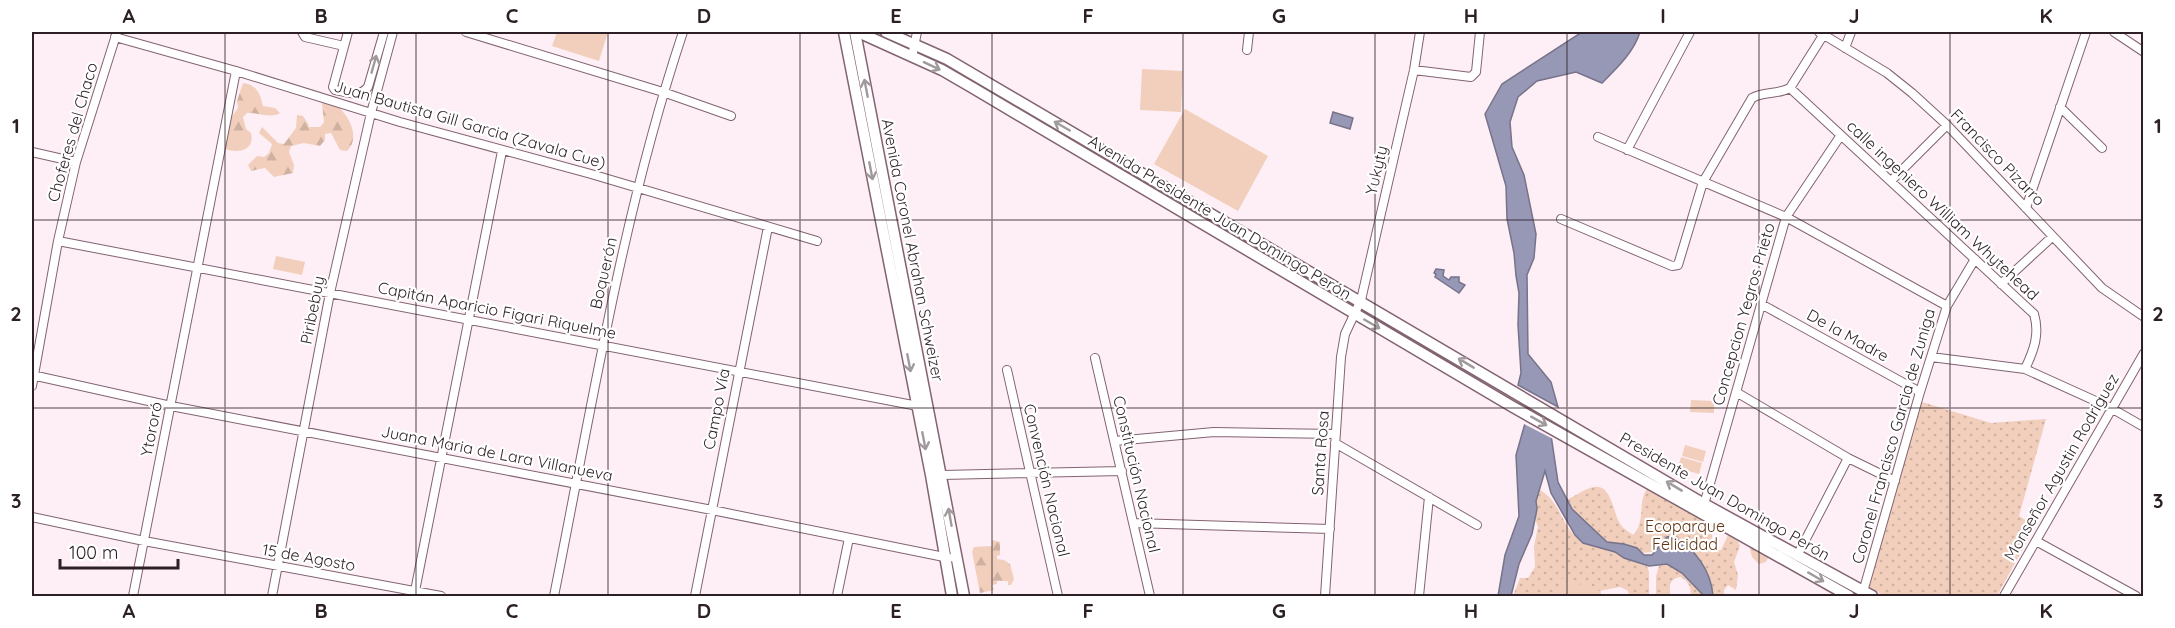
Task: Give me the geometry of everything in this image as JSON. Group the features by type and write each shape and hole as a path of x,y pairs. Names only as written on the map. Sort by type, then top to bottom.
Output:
{"main road":[{"name":"Avenida Coronel Abrahan Schweizer","path":"844,32 952,597"},
{"name":"Avenida Coronel Abrahan Schweizer","path":"857,32 861,66 964,597"},
{"name":"Avenida Presidente Juan Domingo Perón","path":"857,32 942,70 1007,107 1354,314 1564,435"},
{"name":"Avenida Presidente Juan Domingo Perón","path":"885,32 947,59 1564,420"},
{"path":"861,66 866,48 870,44 879,42"},
{"path":"1007,107 1014,98"},
{"name":"Presidente Juan Domingo Perón","path":"1564,420 1703,508"},
{"name":"Presidente Juan Domingo Perón","path":"1564,435 1772,547 1849,597"},
{"name":"Presidente Juan Domingo Perón","path":"1772,547 1797,556 1867,594"}],"street":[{"path":"302,32 305,37 344,46"},
{"path":"348,32 333,87 335,90 358,95 368,87 384,32"},
{"name":"Piribebuy","path":"272,597 330,293 371,113 393,32"},
{"path":"466,32 663,92 731,116"},
{"name":"Boquerón","path":"554,597 602,345 663,92 683,32"},
{"path":"912,57 917,32"},
{"path":"1247,50 1250,32"},
{"name":"Yukyty","path":"1354,314 1361,300 1414,70 1420,32"},
{"path":"1414,70 1472,77 1476,72 1480,32"},
{"path":"1627,150 1690,32"},
{"path":"1845,48 1851,32"},
{"path":"2026,208 2086,32"},
{"path":"2114,32 2144,52"},
{"path":"1561,219 1675,266 1678,264 1703,182 1752,98 1757,95 1781,93 1790,88 1821,33"},
{"name":"Francisco Pizarro","path":"1821,33 1887,73 1947,125 2102,288 2144,317"},
{"name":"Juan Bautista Gill Garcia (Zavala Cue)","path":"116,34 371,113 817,241"},
{"name":"Choferes del Chaco","path":"32,386 32,375 58,241 76,162 116,34"},
{"name":"Ytororó","path":"133,597 236,71"},
{"name":"calle ingeniero William Whytehead","path":"1790,88 2034,314 2038,326 2034,351 2025,369"},
{"path":"2060,107 2102,148"},
{"path":"1890,181 1947,125"},
{"name":"Concepcion Yegros Prieto","path":"1703,508 1786,217 1841,135"},
{"path":"1598,137 1786,217 1947,306"},
{"path":"414,594 502,151"},
{"path":"32,152 76,162"},
{"name":"Campo Vía","path":"695,597 768,227"},
{"path":"2001,284 2052,237"},
{"name":"Capitán Aparicio Figari Riquelme","path":"58,241 929,408"},
{"name":"Coronel Francisco Garcia de Zuniga","path":"1867,594 1895,481 1947,306 1975,259"},
{"name":"De la Madre","path":"1761,304 1920,392"},
{"name":"Santa Rosa","path":"1325,597 1341,357 1345,334 1354,314"},
{"name":"Monseñor Agustin Rodriguez","path":"2004,597 2144,353"},
{"path":"1931,357 2025,369 2111,408 2144,427"},
{"name":"Constitución Nacional","path":"1095,358 1150,597"},
{"name":"Convención Nacional","path":"1007,370 1058,597"},
{"name":"Juana Maria de Lara Villanueva","path":"32,375 171,406 712,510 958,560"},
{"path":"1736,392 1848,458 1895,481"},
{"path":"1115,441 1214,432 1335,438 1477,525"},
{"path":"1797,556 1848,458"},
{"path":"942,475 1122,471"},
{"path":"1419,597 1429,497"},
{"name":"15 de Agosto","path":"32,517 414,594 441,597"},
{"path":"1134,523 1330,529"},
{"path":"837,597 849,538"},
{"path":"2036,541 2136,597"}],"green space":[{"path":"557,32 608,32 599,61 552,46"},
{"path":"924,54 1347,302 1348,303"},
{"path":"1142,69 1183,71 1181,112 1140,110"},
{"path":"243,83 257,90 263,106 275,108 280,113 272,115 247,113 243,117 246,129 251,133 251,143 240,151 225,149 223,142 230,119 238,108 237,101"},
{"path":"326,98 339,107 349,121 353,137 352,144 347,151 340,150 331,133 325,134 325,140 320,146 304,143 291,146 289,152 294,165 293,173 274,177 265,168 251,171 248,165 257,156 264,157 269,153 272,144 259,133 262,127 278,143 284,144 296,128 297,115 303,116 308,127 320,127 324,122 322,104"},
{"path":"1185,109 1268,156 1238,211 1154,164"},
{"path":"276,256 305,262 302,275 273,269"},
{"path":"1365,314 1367,314 1693,500 1691,503"},
{"path":"1691,400 1714,401 1714,413 1690,412"},
{"path":"1922,402 1991,423 2046,419 2019,516 2035,526 1997,596 1885,596 1867,587"},
{"path":"1685,445 1706,451 1703,462 1682,456"},
{"path":"1681,457 1702,463 1699,474 1678,468"},
{"name":"Ecoparque Felicidad","path":"1649,486 1713,525 1711,546 1714,551 1721,550 1729,533 1736,537 1740,546 1734,562 1738,575 1736,590 1728,585 1724,590 1724,596 1690,596 1689,585 1680,577 1673,580 1670,596 1656,596 1659,551 1642,553 1649,572 1649,596 1630,596 1627,590 1620,587 1599,591 1588,583 1578,585 1563,578 1559,584 1558,596 1513,596 1520,578 1528,578 1535,567 1534,546 1538,527 1531,508 1534,494 1540,490 1553,501 1572,533 1578,538 1567,506 1568,499 1587,489 1600,487 1611,499 1620,524 1633,535 1640,524 1643,498"},
{"path":"992,540 1000,542 1000,555 997,559 1010,564 1014,579 1011,585 1008,585 1008,581 997,581 997,584 992,585 994,590 980,593 972,552 974,547 992,546"},
{"path":"1749,545 1769,556 1766,562 1759,564 1752,557"},
{"path":"1599,573 1601,596 1557,596 1555,577"}],"water":[{"path":"1582,32 1640,32 1629,53 1602,83 1576,72 1537,81 1518,97 1510,122 1512,147 1524,175 1536,234 1534,258 1527,275 1528,354 1551,382 1558,407 1518,385 1521,373 1519,293 1507,219 1506,186 1485,114 1502,84"},
{"path":"1333,112 1353,118 1350,129 1330,123"},
{"path":"1436,269 1444,270 1443,276 1449,280 1451,277 1459,277 1459,282 1465,285 1459,293 1435,277"},
{"path":"1526,420 1551,435 1558,482 1572,509 1607,542 1624,544 1637,548 1644,555 1652,555 1667,537 1673,536 1688,547 1700,561 1709,577 1713,596 1704,596 1682,573 1667,564 1649,566 1624,558 1615,552 1583,543 1575,535 1551,493 1545,471 1536,501 1537,509 1532,534 1519,564 1511,596 1498,596 1505,555 1519,516 1516,455"}],"pier":[{"path":"1524,419 1554,435 1555,440 1522,423"}]}
